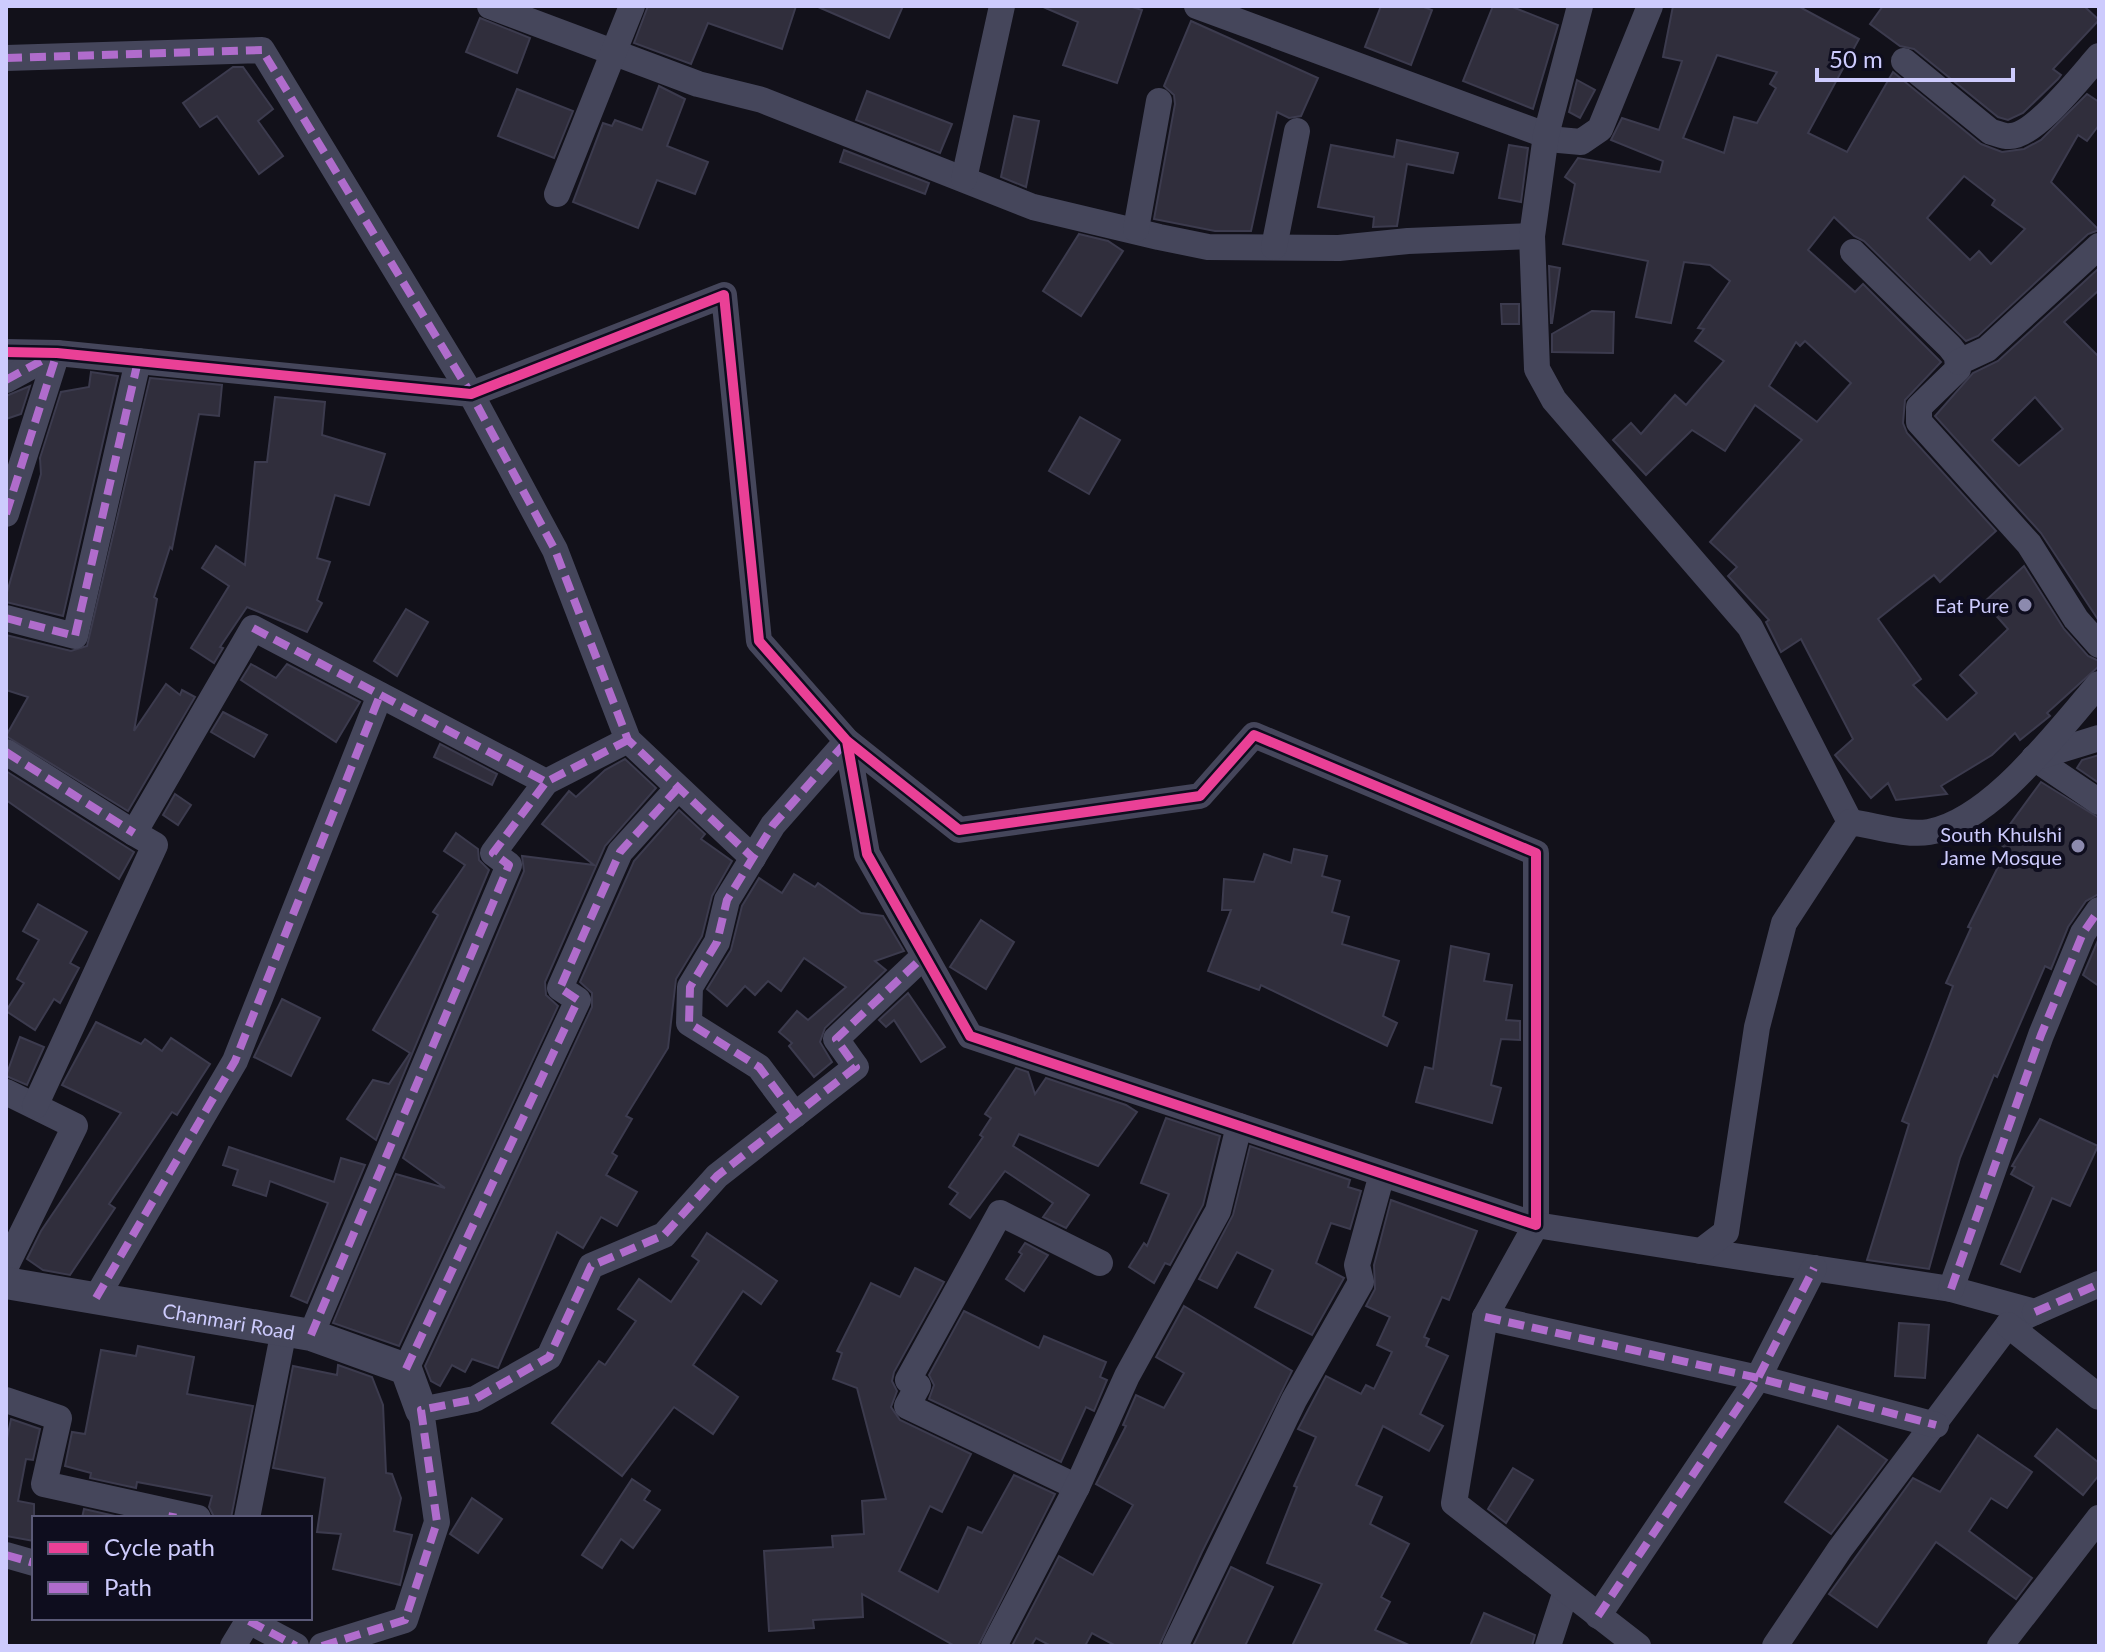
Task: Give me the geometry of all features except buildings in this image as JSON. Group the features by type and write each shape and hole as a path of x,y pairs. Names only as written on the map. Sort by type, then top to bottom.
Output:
{"street":[{"path":"490,6 698,84 762,100 1033,207 1208,247 1339,248 1408,241 1532,236"},
{"path":"557,194 632,6"},
{"path":"964,179 1002,6"},
{"path":"1197,6 1546,135 1581,142 1600,129 1650,6"},
{"path":"1580,6 1546,135 1532,236 1537,369 1554,400 1750,627 1850,822"},
{"path":"6,58 262,50 471,394 555,550 628,740 753,858"},
{"path":"1904,61 1991,132 2009,137 2022,134 2052,107 2099,56"},
{"path":"1136,229 1159,101"},
{"path":"1274,247 1297,131"},
{"path":"1959,362 1987,349 2099,246"},
{"path":"1853,252 1950,347 1959,362 1958,369 1919,407 1916,418 2029,544 2076,619 2099,645"},
{"path":"6,352 57,353 471,394 724,295 759,641 847,741 959,830 1200,796 1254,735 1536,853 1536,1225 1485,1317 1454,1503 1638,1646"},
{"path":"6,380 57,353"},
{"path":"6,514 57,353"},
{"path":"6,618 75,636 138,361"},
{"path":"134,833 253,628 546,782"},
{"path":"1850,822 1927,832 1953,824 1985,803 2034,758 2099,684"},
{"path":"96,1298 235,1061 380,695"},
{"path":"2034,758 2099,738"},
{"path":"248,1516 297,1333 509,865 493,853 546,782 628,740"},
{"path":"795,1115 759,1067 689,1023 690,987 717,942 727,900 773,825 847,741"},
{"path":"847,741 867,854 970,1036 1536,1225 1951,1289 2035,1312"},
{"path":"6,752 155,845 35,1106"},
{"path":"2034,758 2099,802"},
{"path":"322,1646 405,1620 437,1522 421,1410 406,1369 578,1000 560,988 620,852 678,788"},
{"path":"1701,1251 1726,1232 1757,1027 1784,923 1850,822"},
{"path":"1951,1289 2041,1035 2083,933 2099,910"},
{"path":"421,1410 475,1399 549,1357 591,1266 664,1235 717,1176 856,1067 836,1039 924,956"},
{"path":"6,1092 75,1126 6,1266"},
{"path":"994,1646 1077,1487 1127,1376 1218,1211 1239,1126"},
{"path":"1175,1646 1294,1400 1361,1282 1357,1265 1382,1174"},
{"path":"1077,1487 907,1406 918,1386 908,1380 1000,1213 1100,1263"},
{"path":"1598,1616 1758,1378 1814,1268"},
{"name":"Chanmari Road","path":"6,1283 297,1333 406,1369"},
{"path":"1775,1646 1840,1549 2008,1325 2099,1284"},
{"path":"1485,1317 1758,1378 1936,1425"},
{"path":"2008,1325 2099,1397"},
{"path":"6,1400 59,1418 44,1484 181,1516"},
{"path":"2000,1646 2099,1518"},
{"path":"6,1555 32,1562"},
{"path":"1548,1646 1566,1591"},
{"path":"233,1646 249,1620 296,1646"}],"marked path":[{"path":"6,58 262,50 471,394 555,550 628,740 753,858"},
{"path":"6,514 57,353"},
{"path":"6,380 52,355"},
{"path":"6,618 75,636 138,361"},
{"path":"253,628 546,782 628,740"},
{"path":"96,1298 235,1061 380,695"},
{"path":"795,1115 759,1067 689,1023 690,987 717,942 727,900 773,825 847,741"},
{"path":"6,752 134,833"},
{"path":"311,1335 509,865 493,853 546,782"},
{"path":"406,1369 578,1000 560,988 620,852 678,788"},
{"path":"1951,1289 2041,1035 2083,933 2099,910"},
{"path":"322,1646 405,1620 437,1522 421,1410 475,1399 549,1357 591,1266 664,1235 717,1176 856,1067 836,1039 924,956"},
{"path":"1598,1616 1758,1378 1814,1268"},
{"path":"2035,1312 2099,1284"},
{"path":"1485,1317 1758,1378 1936,1425"},
{"path":"6,1555 32,1562"},
{"path":"249,1621 296,1646"}],"cycle path":[{"path":"6,352 57,353 471,394 724,295 759,641 847,741 959,830 1200,796 1254,735 1536,853 1536,1225 970,1036 867,854 847,741"}],"place":[{"name":"Eat Pure","path":"2025,605"},
{"name":"South Khulshi Jame Mosque","path":"2078,846"}]}
